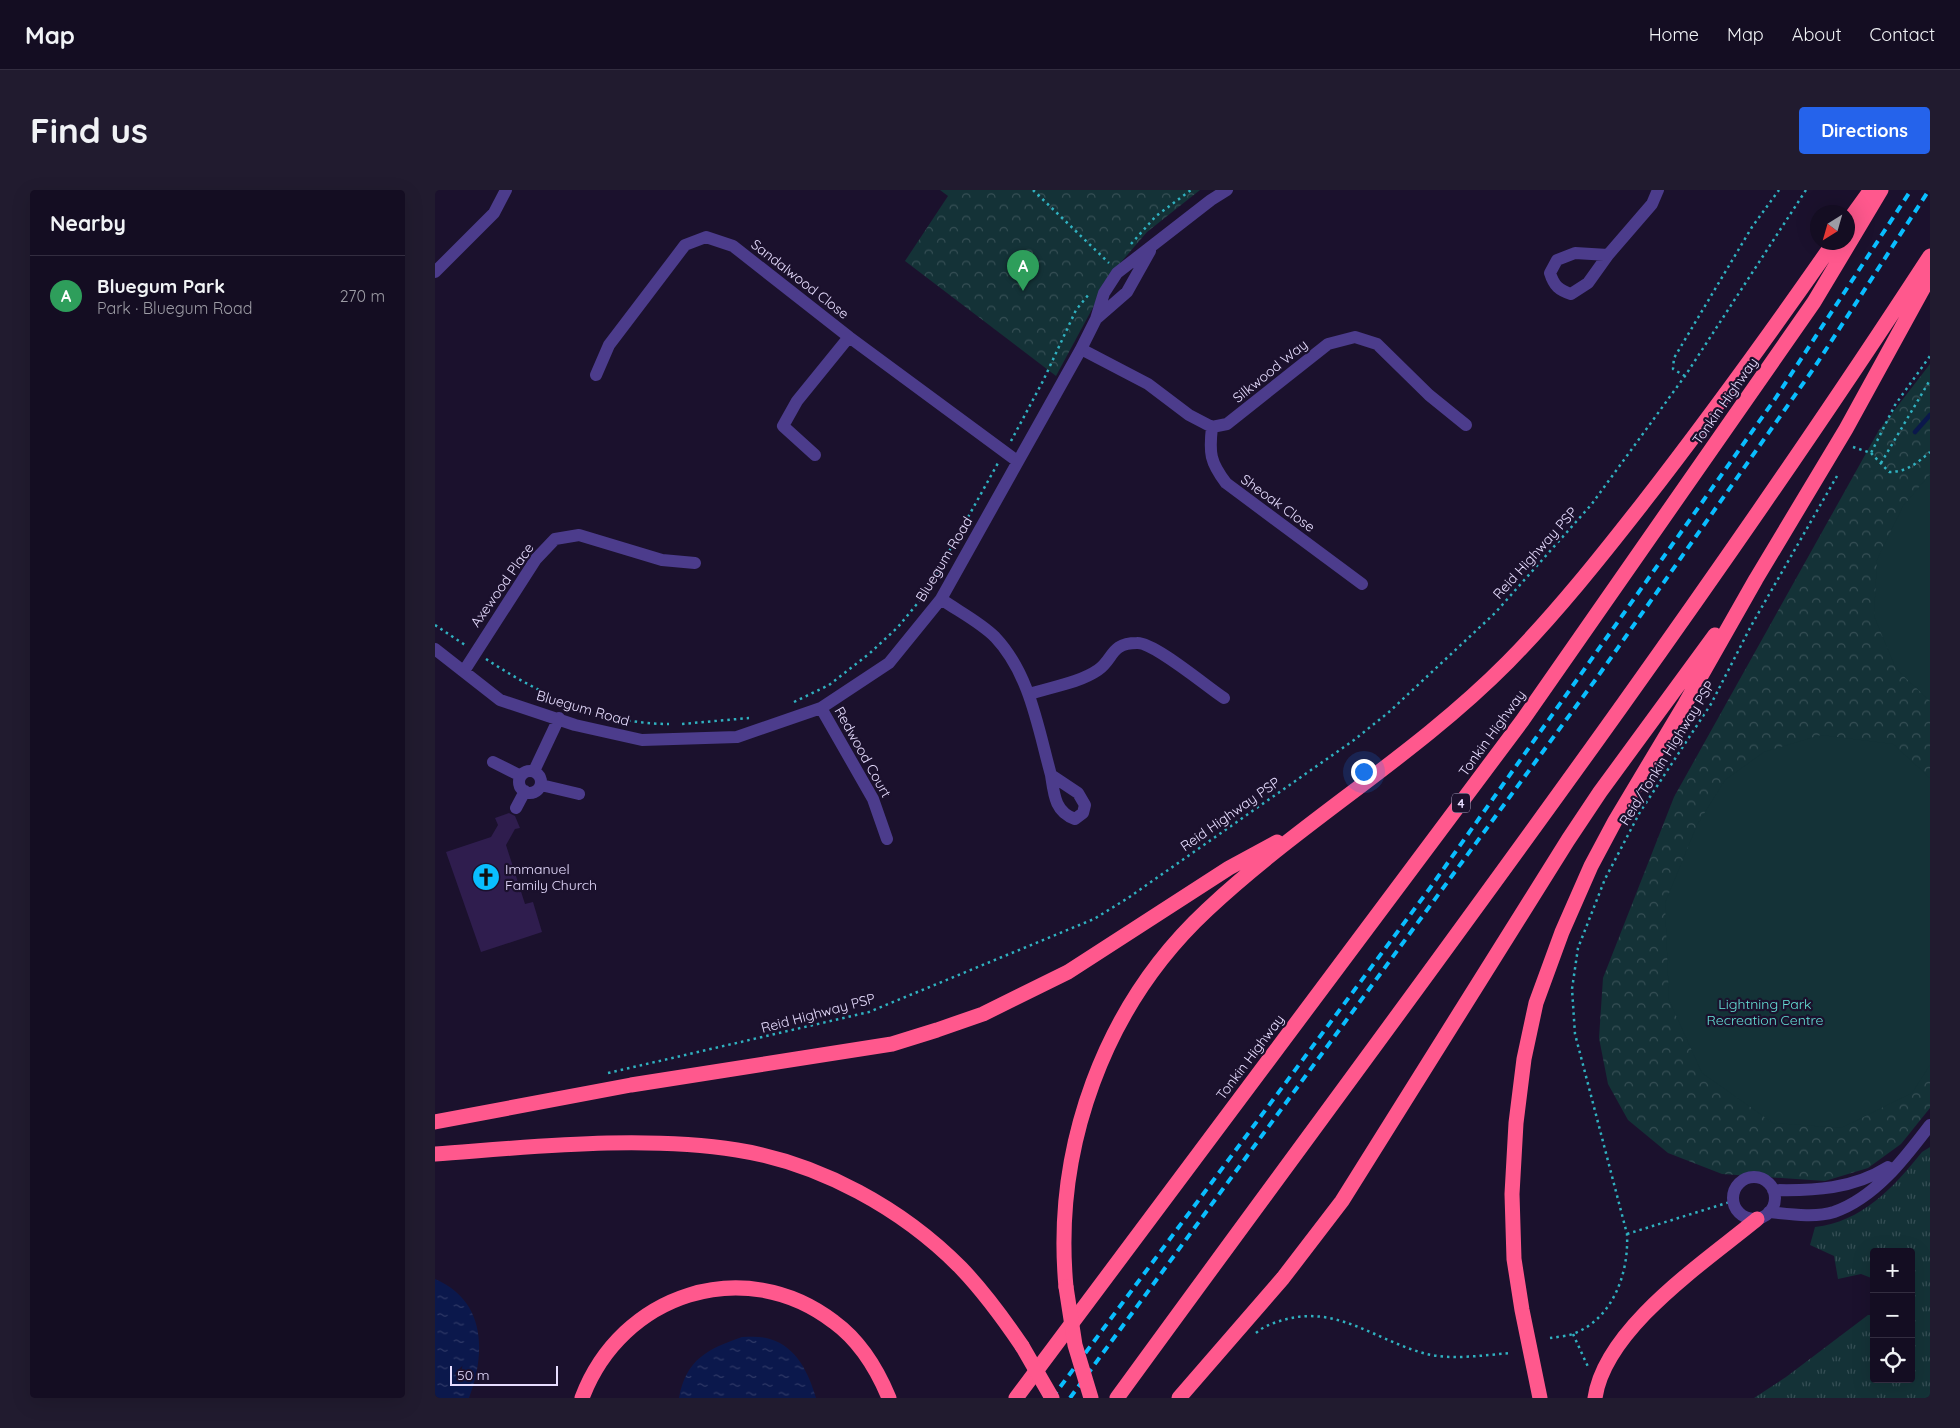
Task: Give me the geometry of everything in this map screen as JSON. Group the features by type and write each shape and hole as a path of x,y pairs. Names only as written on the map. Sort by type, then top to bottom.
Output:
{"highway":[{"path":"1855,212 1871,190"},
{"name":"Tonkin Highway","path":"1016,1398 1522,721 1814,302 1881,190"},
{"path":"1091,1398 1075,1345 1066,1287 1064,1227 1067,1188 1073,1148 1083,1110 1112,1037 1143,986 1178,939 1206,911 1309,825 1421,740 1507,662 1550,617 1591,570 1696,435 1747,367 1828,250"},
{"path":"1117,1398 1402,1007 1580,767 1853,374 1930,256"},
{"path":"1540,1398 1522,1310 1514,1259 1513,1194 1516,1123 1524,1059 1536,1002 1562,932 1591,866 1756,579 1846,429 1930,276"},
{"path":"1179,1398 1283,1278 1342,1201 1600,792 1756,579"},
{"path":"435,1122 631,1085 892,1044 937,1030 1000,1006 1068,972 1229,868 1309,825"},
{"path":"435,1154 557,1146 688,1144 739,1150 788,1163 836,1181 873,1201 923,1234 961,1268 995,1306 1022,1346 1052,1398"},
{"path":"1595,1398 1602,1370 1631,1326 1763,1216"},
{"path":"582,1398 600,1360 615,1341 632,1324 652,1310 697,1292 721,1288 745,1288 769,1291 793,1298 835,1322 868,1357 889,1398"}],"street":[{"path":"435,272 494,213 506,190"},
{"name":"Bluegum Road","path":"435,649 501,700 575,724 642,740 737,737 821,708 889,663 941,599 1081,349 1096,319 1104,292 1117,272 1211,200 1227,190"},
{"path":"1608,254 1652,204 1657,190"},
{"name":"Sandalwood Close","path":"595,375 609,346 685,245 706,237 733,246 849,337 1017,461"},
{"name":"Bluegum Road","path":"1096,319 1127,292 1152,246"},
{"path":"815,455 783,426 797,401 849,337"},
{"name":"Silkwood Way","path":"1212,427 1227,424 1328,344 1355,337 1377,344 1429,395 1466,426"},
{"path":"1081,349 1148,384 1189,414 1212,427"},
{"name":"Sheoak Close","path":"1212,427 1209,449 1213,466 1226,484 1362,584"},
{"name":"Axewood Place","path":"464,672 475,651 536,559 555,539 579,535 662,560 695,563"},
{"path":"941,599 994,637 1016,666 1029,694 1051,775"},
{"path":"1029,694 1084,677 1099,669 1115,648 1138,642 1160,652 1224,698"},
{"name":"Redwood Court","path":"821,708 873,799 887,839"},
{"path":"533,771 559,718"},
{"path":"493,762 521,776"},
{"path":"526,771 533,771 541,778 541,785 534,792 525,791 519,784 521,776 526,771"},
{"path":"541,785 579,794"},
{"path":"516,808 525,791"},
{"path":"1763,1216 1775,1202 1773,1190 1764,1180 1751,1178 1740,1183 1734,1194 1733,1201 1739,1212 1745,1216 1763,1216 1803,1215 1834,1212 1869,1193 1907,1156 1930,1125"},
{"path":"1773,1190 1832,1188 1870,1178 1907,1156"}],"path":[{"path":"1033,190 1112,266"},
{"path":"1131,244 1155,216 1191,190"},
{"path":"1685,376 1673,369 1674,358 1751,227 1779,190"},
{"name":"Reid Highway PSP","path":"604,1074 651,1065 869,1012 1094,919 1128,898 1389,712 1495,613 1551,553 1619,470 1642,434 1685,376 1806,190"},
{"path":"790,704 829,685 870,653 898,627 926,593 1043,381 1076,310 1094,288"},
{"path":"1871,453 1895,405 1930,356"},
{"path":"1881,463 1892,448 1930,380"},
{"path":"1848,455 1853,446 1871,453 1889,472 1899,472 1912,467 1930,452"},
{"name":"Reid/Tonkin Highway PSP","path":"1573,1334 1595,1321 1609,1306 1619,1287 1625,1263 1627,1234 1575,1034 1572,988 1578,948 1605,879 1640,812 1711,704 1751,626 1839,472"},
{"path":"435,625 550,696 586,711 653,724 686,724 757,715"},
{"path":"1627,1234 1733,1201"},
{"path":"1253,1335 1274,1322 1296,1316 1325,1316 1346,1321 1423,1353 1462,1356 1511,1353"},
{"path":"1550,1338 1573,1334 1590,1370"}],"green space":[{"path":"940,190 1200,190 1147,232 1104,282 1097,300 1056,376 905,261 948,196"},
{"name":"Lightning Park Recreation Centre","path":"1930,364 1930,1108 1901,1144 1868,1168 1825,1181 1722,1174 1668,1153 1628,1120 1608,1084 1599,1038 1603,978 1674,797 1879,430"},
{"path":"1930,474 1930,701 1896,669 1874,616 1877,560 1903,506"},
{"path":"1821,735 1893,744 1930,778 1930,1065 1912,1093 1841,1128 1773,1123 1702,1073 1669,1000 1665,903 1697,825 1725,780 1764,752"},
{"path":"1930,1147 1930,1398 1754,1398 1786,1377 1868,1315 1870,1315 1870,1383 1915,1383 1915,1248 1870,1248 1870,1277 1861,1274 1838,1279 1834,1256 1810,1245 1815,1227 1832,1224 1848,1218 1876,1201 1900,1178 1922,1152"}],"water":[{"path":"435,1279 452,1289 464,1300 473,1314 479,1346 475,1381 469,1398 435,1398"},
{"path":"742,1337 767,1338 788,1348 801,1362 816,1398 679,1398 687,1374 700,1357 719,1346"}],"building":[{"name":"Immanuel Family Church","path":"509,813 515,816 520,828 515,829 506,845 525,904 533,902 542,932 481,952 446,852 491,837 498,825 495,818"}],"waterway":[{"path":"1915,432 1930,415"}],"railway":[{"path":"1052,1398 1430,888 1775,399 1911,190"},
{"path":"1070,1398 1596,679 1814,368 1929,190"}],"place":[{"name":"Bluegum Park","path":"1023,291"},
{"name":"Immanuel Family Church","path":"486,877"}]}
